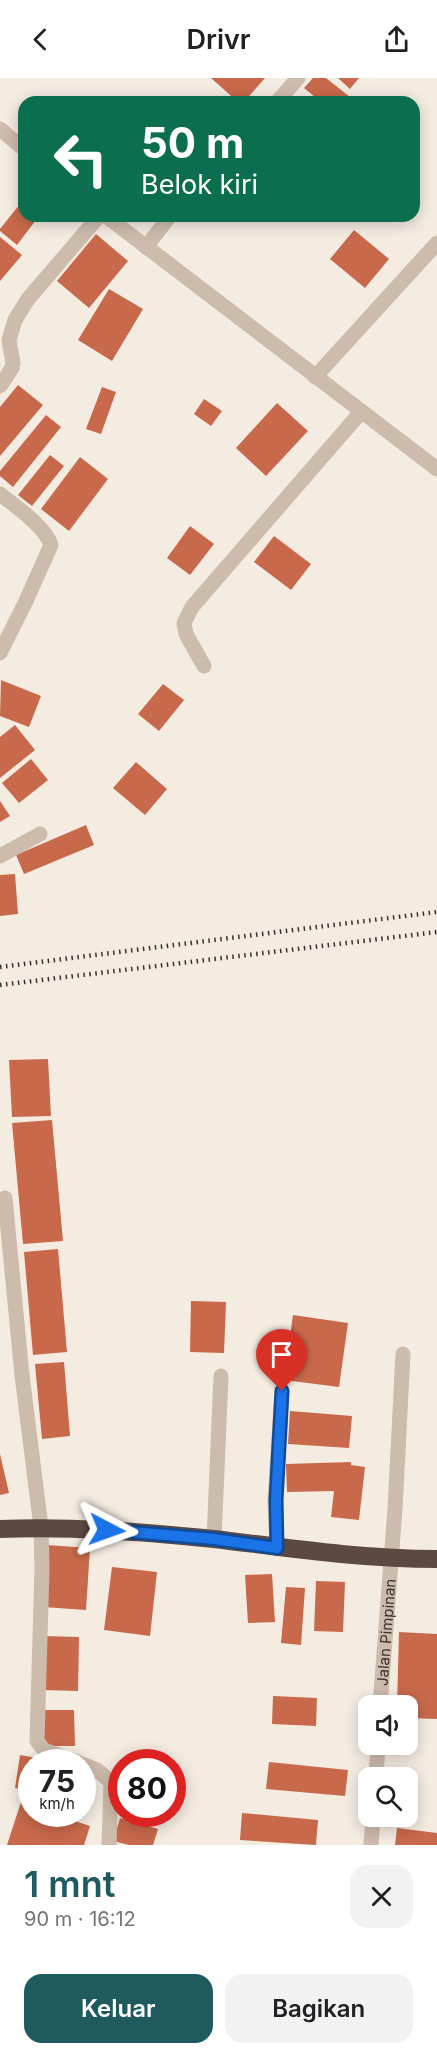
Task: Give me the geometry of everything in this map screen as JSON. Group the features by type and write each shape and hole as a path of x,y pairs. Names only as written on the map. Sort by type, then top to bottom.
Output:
{"highway":[{"path":"0,1529 41,1527 129,1532 391,1559 437,1559"}],"street":[{"path":"282,96 298,78"},
{"path":"0,129 18,144"},
{"path":"0,386 12,368 9,340 15,320 28,299 94,222"},
{"path":"114,222 437,469"},
{"path":"146,247 166,222"},
{"path":"315,377 437,243"},
{"path":"204,666 186,634 184,623 192,607 361,412"},
{"path":"0,494 38,526 50,540 51,545 0,653"},
{"path":"0,856 40,834"},
{"path":"5,1198 22,1375 41,1527 37,1741 44,1749"},
{"name":"Jalan Pimpinan","path":"381,1695 403,1354"},
{"path":"214,1539 221,1376"},
{"path":"277,1548 276,1500 282,1391"},
{"path":"96,1770 111,1782 109,1845"},
{"path":"371,1845 372,1827"}],"building":[{"path":"211,78 265,78 249,96 231,96"},
{"path":"313,78 326,78 349,96 314,96 304,88"},
{"path":"338,78 359,78 350,89"},
{"path":"18,206 18,222 34,222 17,245 0,229"},
{"path":"354,230 389,259 365,288 330,259"},
{"path":"96,234 128,261 89,308 57,281"},
{"path":"0,237 22,255 0,281"},
{"path":"109,289 143,309 112,361 78,340"},
{"path":"18,385 43,405 0,456 0,407"},
{"path":"102,387 116,392 101,434 86,429"},
{"path":"204,399 222,411 211,426 194,414"},
{"path":"277,403 308,431 266,476 236,448"},
{"path":"46,415 61,427 13,487 0,476 0,471"},
{"path":"50,455 64,466 32,506 18,495"},
{"path":"80,457 108,479 69,531 41,509"},
{"path":"190,526 214,544 190,575 167,558"},
{"path":"274,536 311,564 291,590 254,562"},
{"path":"1,680 41,696 29,727 0,716"},
{"path":"163,684 184,700 159,731 138,714"},
{"path":"15,725 35,750 0,778 0,737"},
{"path":"31,759 48,780 19,803 2,783"},
{"path":"136,762 167,789 145,815 113,788"},
{"path":"0,801 10,816 0,822"},
{"path":"86,825 94,845 24,874 16,855"},
{"path":"15,874 18,914 0,916 0,875"},
{"path":"48,1059 51,1116 12,1117 9,1060"},
{"path":"52,1120 63,1241 23,1244 12,1123"},
{"path":"58,1249 67,1352 33,1355 24,1252"},
{"path":"191,1301 226,1302 224,1353 190,1352"},
{"path":"293,1315 348,1323 339,1387 284,1380"},
{"path":"64,1362 70,1436 42,1439 35,1364"},
{"path":"290,1411 352,1416 349,1448 288,1444"},
{"path":"0,1454 9,1493 0,1495"},
{"path":"351,1462 351,1465 365,1467 359,1520 331,1517 334,1491 287,1492 286,1464"},
{"path":"47,1545 90,1548 86,1610 43,1607"},
{"path":"112,1567 157,1572 150,1636 104,1630"},
{"path":"272,1574 275,1622 248,1623 245,1575"},
{"path":"316,1581 345,1582 343,1632 314,1631"},
{"path":"286,1587 305,1588 301,1645 281,1643"},
{"path":"399,1632 437,1634 437,1719 418,1718 418,1695 397,1695"},
{"path":"43,1636 79,1637 78,1691 42,1690"},
{"path":"273,1696 317,1698 316,1726 272,1724"},
{"path":"43,1710 74,1710 75,1746 43,1746"},
{"path":"269,1762 348,1770 345,1796 266,1789"},
{"path":"18,1768 18,1789 15,1788"},
{"path":"18,1811 18,1827 90,1827 84,1845 7,1845"},
{"path":"242,1813 318,1820 316,1845 240,1840"},
{"path":"117,1827 158,1829 153,1845 129,1845 113,1841"},
{"path":"397,1828 437,1833 437,1845 395,1845"}],"railway":[{"path":"0,967 437,912"},
{"path":"0,985 437,932"}],"route":[{"path":"107,1530 214,1539 277,1548 276,1500 282,1391"}]}
